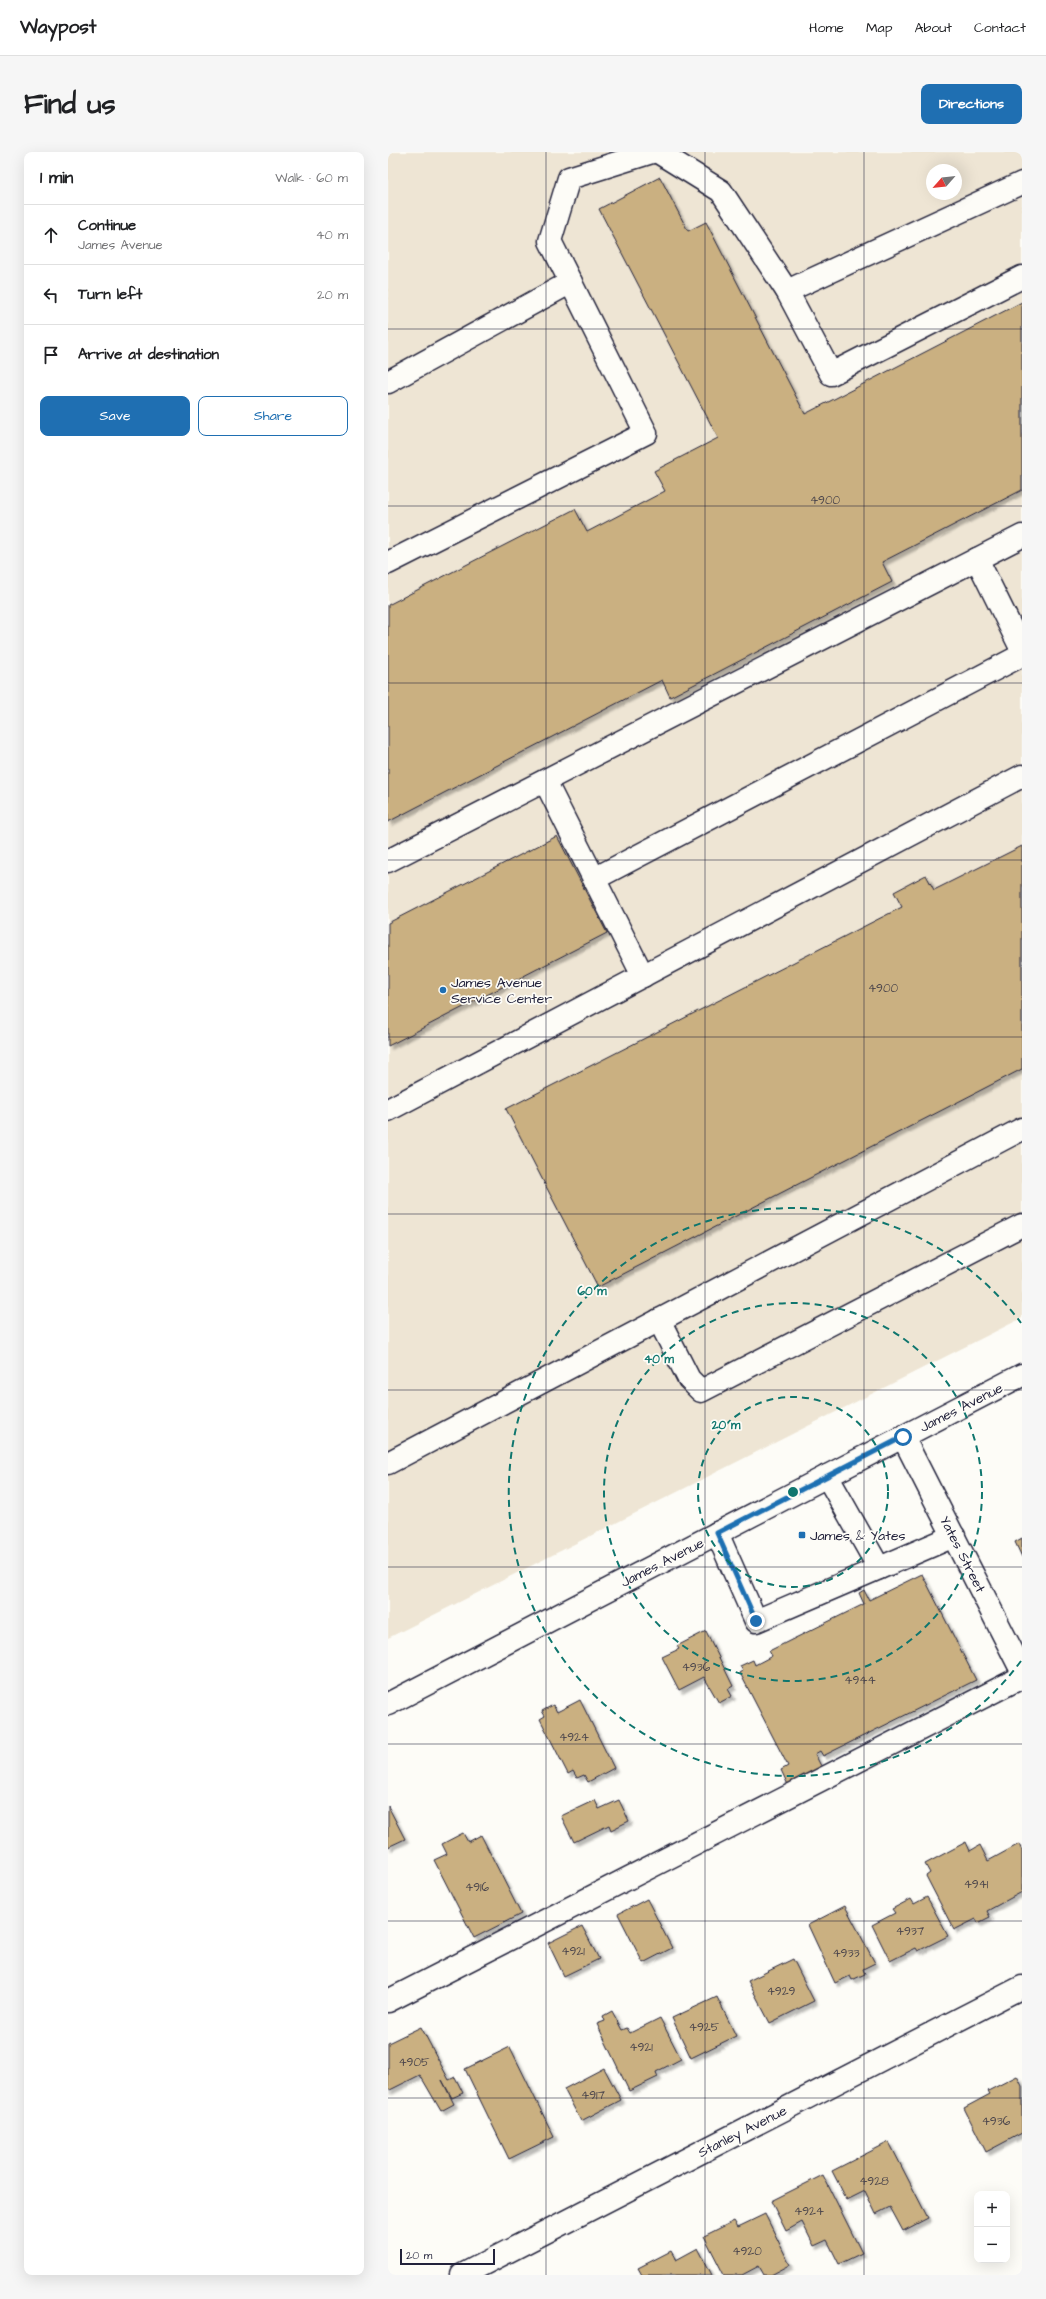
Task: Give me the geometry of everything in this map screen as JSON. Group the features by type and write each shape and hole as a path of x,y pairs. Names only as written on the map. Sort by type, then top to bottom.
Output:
{"street":[{"path":"388,563 646,433 550,241 569,178 652,152"},
{"path":"658,152 721,191 787,291 831,374 1022,277"},
{"path":"787,291 1022,183"},
{"path":"388,382 570,282"},
{"path":"388,861 1022,536"},
{"path":"977,559 1022,650"},
{"path":"594,879 1022,655"},
{"path":"388,1110 1022,776"},
{"path":"545,781 643,976"},
{"path":"388,1463 1022,1129"},
{"path":"659,1320 689,1379 701,1391 1022,1224"},
{"name":"James Avenue","path":"388,1704 1022,1375"},
{"name":"Yates Street","path":"903,1437 1022,1671"},
{"path":"827,1476 878,1568"},
{"path":"717,1533 756,1621 954,1536"},
{"path":"388,2001 1022,1678"},
{"name":"Stanley Avenue","path":"462,2275 1022,1988"}],"shaded area":[{"path":"388,152 1022,152 1022,1318 388,1638"}],"building":[{"path":"660,177 688,231 706,222 805,414 1022,302 1022,490 882,562 892,582 670,697 662,680 388,822 388,605 575,509 587,532 665,491 654,471 718,438 599,209"},
{"name":"James Avenue Service Center","path":"557,836 607,933 388,1046 388,923"},
{"path":"1022,846 1022,1069 598,1287 506,1109 902,907 894,892 926,875 934,890"},
{"path":"1022,1538 1022,1557 1015,1542"},
{"path":"922,1574 976,1680 823,1756 820,1751 815,1754 823,1770 789,1787 781,1770 788,1766 740,1673 743,1671 740,1666 753,1660 755,1665 772,1656 769,1651 864,1604 859,1593 864,1590 869,1600"},
{"path":"706,1631 733,1686 728,1689 732,1696 719,1703 704,1677 679,1690 662,1657 679,1649 677,1646"},
{"path":"580,1700 614,1768 588,1782 584,1775 577,1778 573,1771 568,1774 540,1719 545,1716 542,1711 553,1705 557,1712"},
{"path":"595,1800 599,1809 619,1800 629,1821 611,1830 609,1825 574,1842 561,1816"},
{"path":"388,1806 405,1839 388,1847"},
{"path":"463,1833 468,1842 481,1835 521,1914 474,1938 434,1860 447,1854 442,1844"},
{"path":"966,1842 970,1851 980,1845 988,1861 1019,1844 1022,1851 1022,1892 987,1911 990,1917 978,1923 976,1919 954,1930 926,1876 930,1873 925,1864"},
{"path":"927,1897 948,1936 918,1951 916,1948 890,1961 872,1925 895,1913 892,1909 911,1899 914,1904"},
{"path":"647,1899 672,1948 643,1963 618,1914"},
{"path":"845,1906 875,1963 863,1969 865,1974 852,1980 850,1976 835,1983 808,1925"},
{"path":"582,1926 599,1959 564,1976 548,1943"},
{"path":"793,1959 814,2001 770,2023 748,1981"},
{"path":"717,1997 736,2036 691,2058 672,2018"},
{"path":"612,2011 622,2030 627,2028 630,2033 660,2018 681,2059 656,2072 658,2077 629,2091 597,2024 605,2021 603,2016"},
{"path":"421,2027 449,2080 455,2077 463,2093 452,2098 442,2080 454,2104 441,2111 420,2075 388,2091 388,2043"},
{"path":"510,2047 554,2137 509,2159 465,2069"},
{"path":"604,2068 621,2100 581,2121 564,2089"},
{"path":"1017,2076 1022,2086 1022,2133 986,2152 964,2108 990,2094 988,2091"},
{"path":"889,2142 928,2218 903,2231 890,2207 876,2214 865,2191 847,2200 832,2171"},
{"path":"823,2175 862,2253 839,2264 827,2240 814,2246 802,2222 786,2231 771,2201"},
{"path":"765,2214 790,2265 771,2275 764,2275 759,2266 742,2275 724,2275 704,2236 734,2221 738,2227"},
{"path":"698,2248 712,2275 642,2275 638,2268 671,2251 676,2260"}],"place":[{"name":"James Avenue Service Center","path":"443,990"},
{"name":"James & Yates","path":"802,1535"}],"route":[{"path":"756,1621 717,1533 903,1437"}]}
